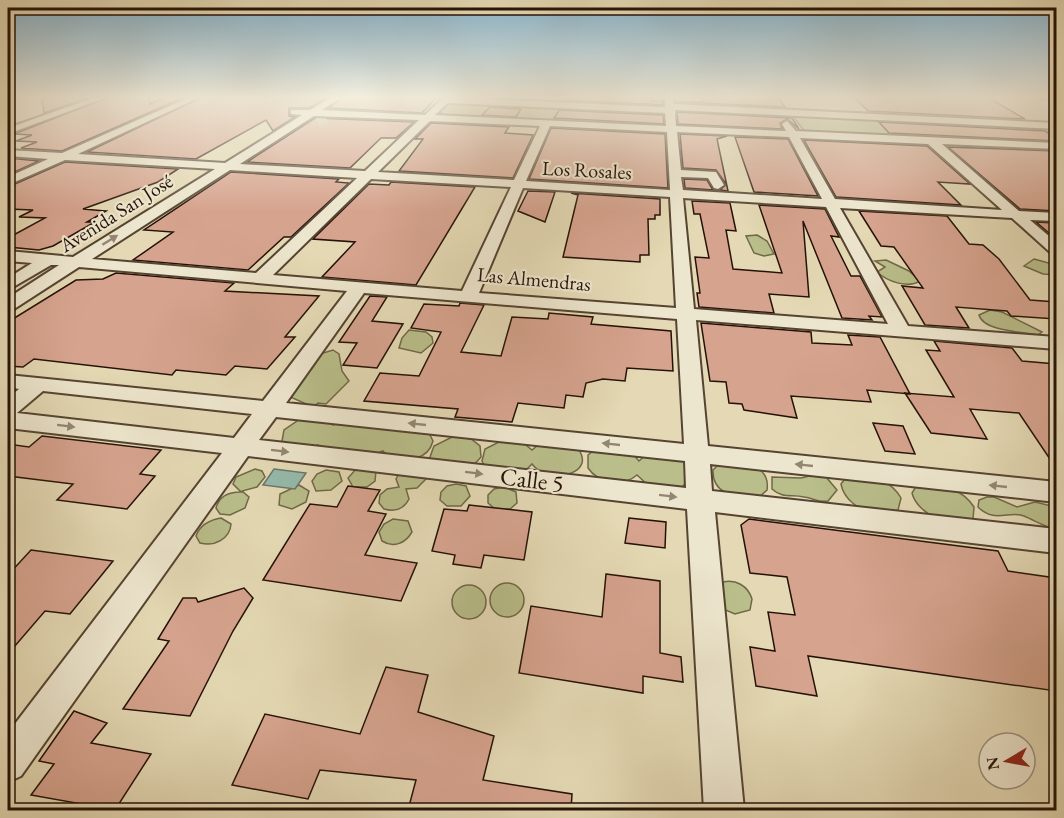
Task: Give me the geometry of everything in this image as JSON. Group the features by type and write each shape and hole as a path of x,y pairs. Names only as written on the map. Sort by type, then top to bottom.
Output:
{"street":[{"path":"8,181 108,135"},
{"name":"Avenida San José","path":"147,200 262,135"},
{"name":"Avenida San José","path":"8,305 72,255 224,168 270,135"},
{"path":"259,279 410,135"},
{"path":"468,297 540,135"},
{"path":"672,135 724,810"},
{"path":"794,135 901,330"},
{"path":"816,135 1056,146"},
{"path":"932,141 1056,250"},
{"name":"Los Rosales","path":"8,153 516,185 676,184 831,203 1056,217"},
{"path":"676,184 712,175 720,191"},
{"name":"Las Almendras","path":"8,256 29,264 72,255 259,279 1056,343"},
{"path":"8,269 29,264"},
{"path":"8,285 29,264"},
{"path":"8,763 359,287"},
{"name":"Calle 5","path":"8,381 1056,492"},
{"path":"8,409 39,384"},
{"name":"Calle 5","path":"8,420 1056,541"}],"green space":[{"path":"657,135 668,135 670,140 662,141"},
{"path":"866,135 1045,135 1056,142 1056,145"},
{"path":"757,235 767,241 774,254 764,256 754,253 746,236"},
{"path":"1034,259 1056,265 1056,275 1043,274 1024,266"},
{"path":"886,260 909,271 920,281 903,284 881,275 877,272 885,267 875,261"},
{"path":"990,310 1002,312 1042,332 1038,335 995,328 982,320 979,315"},
{"path":"409,330 426,332 432,337 433,343 421,353 399,348 402,338"},
{"path":"333,350 339,354 342,371 349,381 326,404 318,403 313,407 288,396 320,354"},
{"path":"303,417 330,420 333,425 338,423 428,431 433,441 426,453 409,459 388,457 383,451 375,454 319,448 318,445 309,448 286,445 282,441 284,430"},
{"path":"454,436 470,438 480,446 481,457 471,468 433,463 430,457 434,446"},
{"path":"505,439 521,441 532,450 538,445 575,445 582,455 582,463 570,474 560,475 540,471 532,464 524,472 485,467 482,461 485,449"},
{"path":"593,451 630,451 639,461 647,454 679,458 685,463 688,482 676,491 650,487 637,475 625,481 604,480 588,468 588,455"},
{"path":"722,461 746,464 760,470 767,481 767,490 757,499 721,490 714,479 713,470"},
{"path":"357,468 376,471 375,481 367,487 353,487 348,478"},
{"path":"255,469 262,471 265,477 257,487 242,491 249,497 245,508 230,515 220,514 216,508 220,500 229,494 241,492 233,484 236,477"},
{"path":"326,470 339,472 342,481 331,490 316,491 312,481 317,474"},
{"path":"400,472 426,475 426,479 417,488 406,489 409,499 402,507 395,510 384,509 379,503 380,495 387,489 399,487 396,479"},
{"path":"818,474 826,477 837,490 828,501 784,495 772,489 772,477 801,478"},
{"path":"848,475 871,478 891,486 901,498 898,510 882,514 873,513 856,505 844,492 841,484"},
{"path":"918,483 949,488 963,495 974,507 973,519 965,522 947,522 928,514 915,501 912,493"},
{"path":"456,484 466,486 470,496 461,506 447,506 440,500 441,492 447,486"},
{"path":"299,485 309,491 306,502 292,509 279,505 280,494"},
{"path":"504,487 516,492 517,503 510,509 495,509 488,503 488,495 494,489"},
{"path":"994,497 1017,507 1035,502 1056,507 1056,529 1024,516 990,515 978,507 979,500"},
{"path":"221,518 231,524 228,534 216,543 200,543 196,536 200,529 209,522"},
{"path":"393,519 408,521 412,532 398,544 382,541 379,532 384,524"},
{"path":"723,582 737,583 744,587 752,599 750,610 735,614 723,609 718,585"},
{"path":"507,583 519,588 524,600 519,612 507,617 495,612 490,600 495,588"},
{"path":"469,585 481,590 486,602 481,614 469,619 457,614 452,602 457,590"}],"shaded area":[{"path":"274,469 306,473 295,489 263,485"}],"building":[{"path":"32,135 98,135 62,151 21,148 37,142 16,141"},
{"path":"122,135 239,135 196,159 87,152"},
{"path":"288,135 399,135 396,138 381,138 350,168 247,162"},
{"path":"419,135 533,135 513,178 399,171 423,139 415,139"},
{"path":"548,135 665,135 668,188 529,179"},
{"path":"680,135 727,136 717,139 728,191 720,190 726,184 716,170 683,168"},
{"path":"934,135 1052,135 1056,138 1056,141"},
{"path":"735,137 788,139 818,196 754,192"},
{"path":"804,140 927,146 970,184 938,182 961,205 836,197"},
{"path":"948,147 1056,151 1056,211 1020,209"},
{"path":"8,158 39,161 8,175"},
{"path":"65,162 178,169 158,182 83,209 106,211 87,222 95,222 53,246 39,250 8,247 8,238 45,218 19,217 33,210 8,209 8,187"},
{"path":"231,172 339,179 336,182 349,183 291,237 284,237 248,270 133,260 173,232 144,230"},
{"path":"684,179 707,180 713,190 685,188"},
{"path":"391,182 475,187 416,285 322,277 355,242 313,239 369,184 389,185"},
{"path":"528,191 555,192 545,222 518,211"},
{"path":"571,193 660,199 660,215 655,215 655,219 648,219 649,255 640,255 640,262 563,257 578,195"},
{"path":"692,201 730,203 736,231 726,230 733,269 782,273 759,205 825,209 839,237 831,236 851,276 860,276 882,317 869,316 872,320 842,318 803,221 809,297 769,294 774,313 699,307 697,293 700,293 695,257 709,258 700,214 694,214"},
{"path":"859,211 947,216 969,244 983,245 999,259 1030,300 1056,302 1056,319 1011,316 1007,311 956,307 969,328 925,325 902,286 923,288 894,247 881,246"},
{"path":"1036,222 1056,223 1056,239"},
{"path":"116,273 234,283 225,291 319,296 285,337 295,337 267,369 235,366 226,375 176,370 172,375 34,359 23,367 8,366 8,322 76,280 103,279"},
{"path":"370,296 387,297 372,321 403,324 377,368 343,365 357,343 339,342"},
{"path":"460,303 484,305 461,352 501,356 512,317 548,319 549,313 593,317 591,324 671,331 673,371 627,368 625,381 603,379 586,383 583,397 566,395 564,408 518,403 512,422 455,417 458,409 364,401 380,373 419,376 441,332 411,328 424,304 459,306"},
{"path":"701,323 811,332 812,343 852,345 848,335 880,337 910,394 867,390 871,402 791,396 797,418 744,410 742,404 729,403 726,382 710,381"},
{"path":"934,341 1012,348 1022,361 1056,364 1056,468 1019,413 970,409 987,439 931,433 905,393 954,397 926,350 940,351"},
{"path":"873,423 903,426 915,454 885,451"},
{"path":"42,436 161,450 140,474 155,476 127,509 57,500 73,484 8,476 8,444 29,447"},
{"path":"348,486 380,490 368,511 386,514 365,555 417,563 401,601 263,580 310,504 337,507"},
{"path":"469,505 532,512 524,560 484,555 481,568 453,564 455,555 432,551 444,509 467,511"},
{"path":"629,518 666,522 665,548 625,543"},
{"path":"749,519 998,551 1008,571 1056,578 1056,691 808,656 817,696 756,686 750,647 775,651 768,612 795,615 787,577 750,573 741,525"},
{"path":"31,550 113,561 70,614 45,611 8,654 8,575"},
{"path":"606,574 660,581 660,653 681,657 683,682 643,676 643,693 519,673 531,606 602,617"},
{"path":"244,588 253,598 233,631 190,716 123,709 169,641 158,639 183,598 196,598 198,602"},
{"path":"386,667 428,675 418,712 494,736 483,780 572,794 571,810 408,810 416,780 320,770 308,799 232,785 265,714 360,734"},
{"path":"74,711 107,723 91,743 151,754 115,810 31,795 54,764 39,761"}]}
